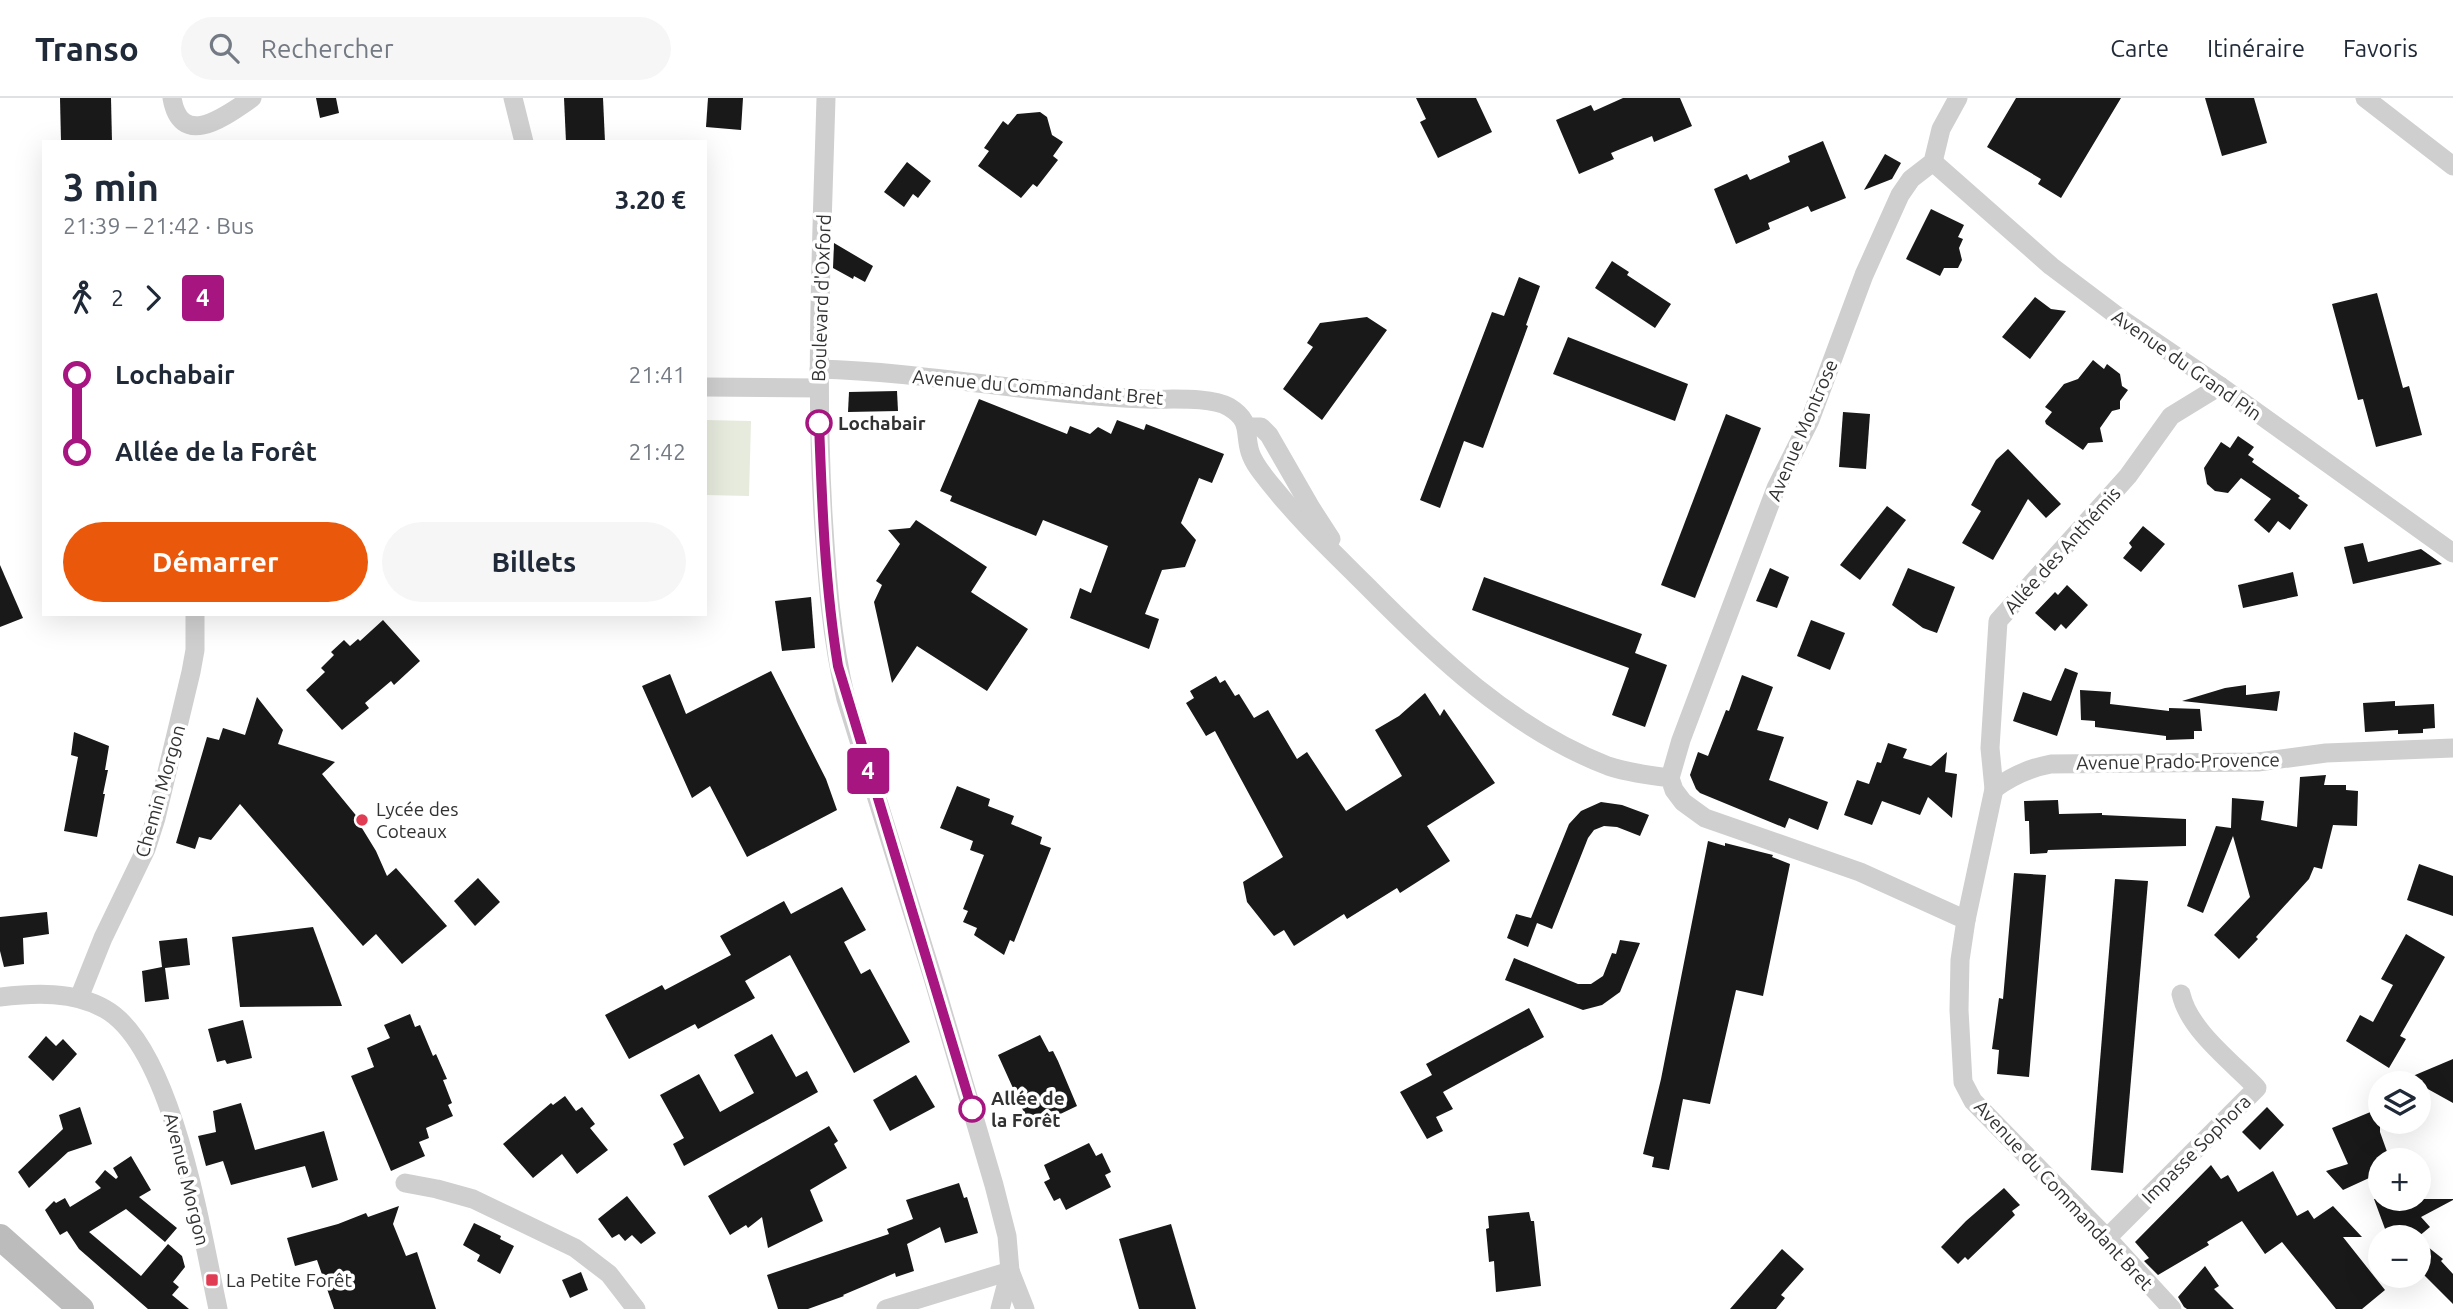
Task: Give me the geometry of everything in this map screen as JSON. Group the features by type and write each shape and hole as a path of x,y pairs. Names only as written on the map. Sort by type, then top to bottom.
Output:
{"main road":[{"path":"0,1237 81,1309"}],"street":[{"path":"172,98 177,113 184,122 195,126 207,125 252,98"},
{"path":"513,98 524,140"},
{"name":"Boulevard d'Oxford","path":"826,98 819,378 830,620 838,666 1002,1214 1010,1271 1025,1309"},
{"path":"1933,162 1941,129 1958,98"},
{"path":"2365,98 2453,166"},
{"name":"Avenue du Grand Pin","path":"1933,162 2051,266 2120,318 2453,552"},
{"name":"Avenue Montrose","path":"1670,778 1681,740 1776,488 1810,420 1864,275 1900,195 1911,179 1933,162"},
{"name":"Avenue du Commandant Bret","path":"707,387 819,378 857,370 1006,388 1129,398 1214,401 1233,409 1248,427 1261,427 1269,435 1351,570 1460,674 1510,712 1567,747 1632,773 1670,778"},
{"name":"Allée des Anthémis","path":"1966,920 1994,789 1990,748 1998,621 2128,477 2171,416 2220,386"},
{"name":"Chemin Morgon","path":"79,998 106,930 146,849 156,818 191,672 195,650 195,616"},
{"name":"Avenue Prado-Provence","path":"1994,789 2011,776 2051,764 2258,762 2326,753 2453,748"},
{"path":"1670,778 1674,790 1683,802 1706,818 1860,872 1966,920"},
{"name":"Avenue du Commandant Bret","path":"1966,920 1960,960 1959,1010 1963,1082 1973,1101 2107,1238 2172,1309"},
{"name":"Impasse Sophora","path":"2107,1238 2257,1088 2193,1022 2181,994"},
{"name":"Avenue Morgon","path":"0,997 46,995 79,998 108,1010 129,1031 156,1073 178,1130 218,1309"},
{"path":"405,1183 473,1199 575,1248 608,1274 636,1309"},
{"path":"886,1309 1010,1271"},
{"path":"1000,1309 1010,1271"}],"shaded area":[{"path":"707,420 751,421 749,496 707,495"}],"building":[{"path":"60,98 111,98 112,140 61,140"},
{"path":"316,98 336,98 339,113 320,118"},
{"path":"564,98 603,98 605,140 566,140"},
{"path":"708,98 743,98 741,130 706,127"},
{"path":"1416,98 1476,98 1492,132 1438,158 1420,122 1426,119"},
{"path":"1623,98 1680,98 1692,126 1654,142 1652,136 1611,153 1614,159 1579,174 1556,120 1591,105 1594,111"},
{"path":"2016,98 2121,98 2061,198 2038,184 2041,179 1987,147"},
{"path":"2205,98 2254,98 2267,143 2222,156"},
{"path":"1040,112 1047,117 1052,135 1063,142 1053,156 1058,160 1037,187 1033,184 1021,198 978,166 989,151 984,148 1003,121 1008,125 1017,114"},
{"path":"1823,141 1846,198 1811,212 1808,206 1768,223 1770,229 1736,244 1714,189 1747,174 1750,180 1790,162 1788,156"},
{"path":"1885,154 1901,163 1892,179 1864,190"},
{"path":"907,162 931,181 918,198 913,194 904,207 884,192"},
{"path":"1931,209 1964,225 1958,237 1963,239 1959,248 1962,260 1958,268 1944,268 1940,276 1906,259"},
{"path":"834,243 873,266 865,282 833,268"},
{"path":"1612,261 1629,272 1627,275 1671,304 1655,328 1595,288"},
{"path":"1519,277 1540,286 1526,325 1528,326 1483,448 1464,441 1440,508 1420,500 1492,312 1504,316"},
{"path":"2377,293 2403,388 2409,386 2422,435 2376,447 2363,399 2358,400 2332,304"},
{"path":"2035,297 2051,309 2066,311 2030,359 2002,337"},
{"path":"1367,317 1387,330 1322,420 1283,389 1313,347 1307,343 1320,323"},
{"path":"1568,337 1688,384 1675,421 1553,374"},
{"path":"2093,360 2104,369 2107,364 2120,374 2122,386 2128,390 2120,401 2120,409 2112,411 2100,428 2103,442 2088,443 2083,450 2046,424 2045,421 2052,412 2045,407 2064,384 2078,379"},
{"path":"897,391 898,411 848,412 849,392"},
{"path":"979,399 1067,434 1070,426 1090,434 1098,427 1111,434 1117,420 1144,430 1146,424 1224,454 1212,483 1199,478 1181,523 1196,540 1185,567 1162,570 1145,614 1159,619 1149,649 1070,618 1080,588 1091,593 1108,546 1043,520 1036,536 950,501 952,496 940,491"},
{"path":"1843,412 1870,414 1866,469 1839,467"},
{"path":"1726,414 1761,428 1695,598 1661,585"},
{"path":"2238,436 2254,447 2248,455 2254,459 2252,462 2300,496 2298,498 2308,505 2290,530 2278,521 2269,533 2254,520 2271,499 2241,478 2228,493 2215,491 2207,484 2204,468 2221,442 2230,448"},
{"path":"2008,449 2061,504 2046,518 2028,499 1993,560 1962,543 1981,511 1971,505 1996,460"},
{"path":"1887,506 1906,520 1860,580 1840,565"},
{"path":"916,520 987,567 971,592 1028,629 987,691 917,646 892,683 874,602 882,585 876,581 900,544 888,530 910,528"},
{"path":"2143,526 2165,544 2141,572 2123,558 2132,547 2129,543"},
{"path":"2363,543 2368,562 2421,549 2442,564 2353,584 2344,547"},
{"path":"0,565 23,618 0,627"},
{"path":"1770,568 1789,577 1777,608 1756,601"},
{"path":"1908,568 1955,587 1937,633 1923,628 1892,605"},
{"path":"2293,572 2298,596 2243,608 2238,585"},
{"path":"1484,577 1642,634 1635,653 1667,665 1645,727 1612,715 1629,668 1472,610"},
{"path":"2067,585 2088,605 2066,629 2061,624 2055,631 2035,613 2055,592 2058,595"},
{"path":"811,597 815,648 782,651 775,601"},
{"path":"383,620 420,661 394,685 391,681 365,703 369,708 342,730 306,690 325,672 321,668 334,655 331,652 344,640 350,646 358,639 360,641"},
{"path":"1811,620 1845,633 1830,670 1797,656"},
{"path":"2065,668 2078,673 2057,736 2013,721 2023,692 2051,701"},
{"path":"771,671 826,779 837,810 747,857 710,786 692,798 642,686 670,674 686,714"},
{"path":"1742,675 1773,687 1757,730 1784,737 1769,780 1828,802 1818,830 1789,818 1785,828 1696,789 1690,775 1698,752 1708,756"},
{"path":"1216,676 1220,683 1225,680 1235,696 1239,694 1254,718 1268,710 1297,759 1307,752 1346,811 1402,776 1375,730 1399,716 1425,693 1440,716 1444,709 1495,783 1427,826 1450,861 1400,893 1397,888 1347,919 1344,914 1294,946 1284,930 1274,936 1247,902 1243,882 1283,857 1215,731 1206,736 1186,703 1194,698 1190,691"},
{"path":"2246,685 2246,695 2280,691 2277,711 2182,701 2225,688"},
{"path":"2080,690 2111,692 2110,704 2169,711 2169,708 2200,709 2202,731 2194,731 2194,739 2166,740 2166,736 2095,727 2095,721 2081,720"},
{"path":"257,697 283,730 278,744 335,762 322,774 359,819 357,820 376,851 387,876 396,868 447,926 402,964 376,934 363,946 240,804 211,840 199,837 195,849 176,843 207,737 219,740 223,728 245,735"},
{"path":"2395,701 2395,706 2434,704 2435,728 2423,729 2423,733 2398,734 2398,730 2365,732 2363,703"},
{"path":"74,732 109,746 105,794 97,837 64,831 78,757 71,755"},
{"path":"1888,743 1907,749 1903,758 1931,766 1947,752 1945,772 1957,774 1952,818 1928,797 1920,815 1882,801 1872,825 1844,815 1857,780 1869,784"},
{"path":"2326,775 2324,785 2346,785 2346,790 2358,791 2357,826 2333,825 2322,869 2314,867 2309,879 2239,959 2214,935 2250,897 2233,836 2203,913 2187,906 2216,826 2231,828 2232,798 2264,801 2261,820 2297,827 2300,777"},
{"path":"957,786 990,799 988,806 1014,816 1011,824 1042,837 1040,844 1051,848 1014,942 1010,940 1004,955 974,935 977,928 963,922 968,911 963,909 984,855 970,850 973,841 940,828"},
{"path":"2058,800 2059,814 2102,813 2186,819 2186,846 2048,850 2047,853 2030,854 2029,821 2025,821 2024,801"},
{"path":"1601,802 1622,805 1649,815 1640,836 1617,827 1604,826 1594,830 1588,838 1552,929 1537,923 1528,947 1507,938 1516,914 1531,918 1569,824 1581,811"},
{"path":"1708,841 1773,855 1772,857 1790,864 1763,996 1736,990 1710,1104 1683,1099 1669,1170 1652,1167 1654,1157 1643,1154 1661,1079"},
{"path":"2419,864 2453,876 2453,916 2407,900"},
{"path":"2014,873 2046,875 2029,1077 1997,1074 1999,1050 1992,1049 1999,998 2003,999"},
{"path":"478,878 500,902 475,926 454,901"},
{"path":"2115,879 2148,881 2123,1173 2091,1170"},
{"path":"842,887 866,930 844,942 861,974 870,969 910,1042 854,1073 790,955 745,981 755,998 698,1029 695,1024 629,1059 605,1015 662,985 665,990 731,955 720,936 784,901 791,914"},
{"path":"47,912 49,934 23,938 24,964 4,967 0,951 0,917"},
{"path":"313,927 342,1006 240,1007 232,937"},
{"path":"2406,934 2445,957 2400,1036 2406,1039 2389,1068 2346,1041 2360,1015 2373,1022 2393,985 2381,979"},
{"path":"187,938 190,965 165,968 169,999 145,1002 142,971 162,967 159,941"},
{"path":"1620,940 1640,943 1620,992 1602,1005 1583,1010 1505,980 1514,958 1578,984 1591,984 1603,976 1612,953 1616,954"},
{"path":"1529,1008 1544,1037 1443,1092 1453,1109 1436,1117 1443,1131 1427,1139 1400,1092 1432,1075 1426,1064"},
{"path":"410,1014 415,1027 420,1025 433,1056 436,1054 447,1079 443,1080 452,1103 448,1105 453,1116 426,1128 429,1138 419,1142 425,1156 391,1171 351,1076 374,1067 367,1048 390,1038 384,1025"},
{"path":"243,1020 252,1058 227,1064 225,1060 217,1062 208,1029"},
{"path":"772,1034 796,1077 807,1071 818,1092 684,1166 673,1144 684,1138 660,1095 699,1074 720,1112 754,1093 734,1055"},
{"path":"1040,1035 1049,1052 1053,1051 1077,1106 1031,1128 998,1055"},
{"path":"46,1036 56,1046 63,1039 77,1054 53,1081 28,1057"},
{"path":"2453,1059 2453,1103 2431,1091 2431,1071 2425,1071"},
{"path":"916,1075 935,1107 890,1131 873,1100"},
{"path":"565,1096 576,1111 582,1107 595,1124 590,1128 608,1150 577,1174 562,1154 533,1178 503,1144 551,1103 553,1105"},
{"path":"241,1103 255,1150 324,1131 338,1180 312,1188 305,1166 231,1185 223,1161 206,1166 198,1136 216,1132 213,1111"},
{"path":"80,1107 92,1144 68,1152 29,1188 18,1172 63,1129 59,1115"},
{"path":"2267,1107 2284,1125 2260,1150 2242,1132"},
{"path":"2368,1113 2368,1134 2381,1134 2386,1148 2368,1148 2368,1179 2343,1190 2326,1171 2348,1164 2332,1128"},
{"path":"829,1126 838,1141 834,1144 847,1168 810,1190 823,1221 768,1248 762,1217 748,1228 746,1225 730,1235 708,1196"},
{"path":"1089,1143 1096,1156 1102,1153 1111,1172 1105,1175 1111,1187 1066,1210 1060,1198 1054,1201 1044,1182 1050,1179 1044,1165"},
{"path":"131,1156 151,1190 139,1197 177,1228 165,1242 126,1209 89,1232 141,1276 168,1244 182,1256 185,1267 173,1282 179,1287 172,1295 189,1309 148,1309 79,1249 67,1231 60,1235 45,1210 54,1201 56,1203 65,1198 70,1207 101,1188 95,1182 105,1170 116,1179 118,1177 113,1168"},
{"path":"2211,1165 2221,1179 2228,1175 2238,1192 2273,1171 2297,1216 2308,1210 2314,1219 2333,1206 2362,1237 2343,1237 2368,1269 2368,1288 2385,1290 2362,1309 2336,1309 2282,1242 2265,1254 2242,1221 2207,1242 2209,1245 2158,1275 2144,1261 2149,1258 2135,1242"},
{"path":"959,1183 964,1198 967,1197 978,1233 945,1243 940,1227 907,1244 914,1271 896,1277 895,1273 808,1309 778,1309 767,1275 889,1234 887,1229 913,1219 906,1200"},
{"path":"2004,1188 2020,1205 2012,1211 2015,1215 1968,1260 1965,1257 1958,1264 1941,1247"},
{"path":"627,1196 656,1233 641,1244 632,1235 625,1241 619,1234 612,1238 598,1219"},
{"path":"2431,1199 2453,1199 2421,1217 2428,1225 2384,1225 2378,1211 2431,1211"},
{"path":"399,1206 393,1224 406,1256 417,1252 436,1309 334,1309 317,1260 295,1266 287,1238 366,1213 368,1217"},
{"path":"1529,1212 1531,1221 1534,1221 1541,1286 1496,1292 1494,1261 1489,1262 1486,1229 1489,1228 1488,1216"},
{"path":"474,1223 501,1236 500,1239 514,1246 500,1274 477,1261 480,1255 463,1245"},
{"path":"1171,1224 1196,1309 1139,1309 1119,1239"},
{"path":"1782,1249 1804,1269 1781,1295 1785,1298 1776,1309 1730,1309"},
{"path":"2431,1249 2443,1259 2441,1261 2453,1274 2453,1304 2431,1282"},
{"path":"2205,1266 2219,1286 2214,1289 2234,1309 2184,1307 2178,1297"},
{"path":"581,1272 588,1290 570,1298 562,1280"}],"bus line":[{"name":"4","path":"819,423 830,620 838,666 972,1109"}],"place":[{"name":"Lochabair","path":"819,423"},
{"name":"Lycée des Coteaux","path":"362,820"},
{"name":"Allée de la Forêt","path":"972,1109"},
{"name":"La Petite Forêt","path":"212,1280"}]}
